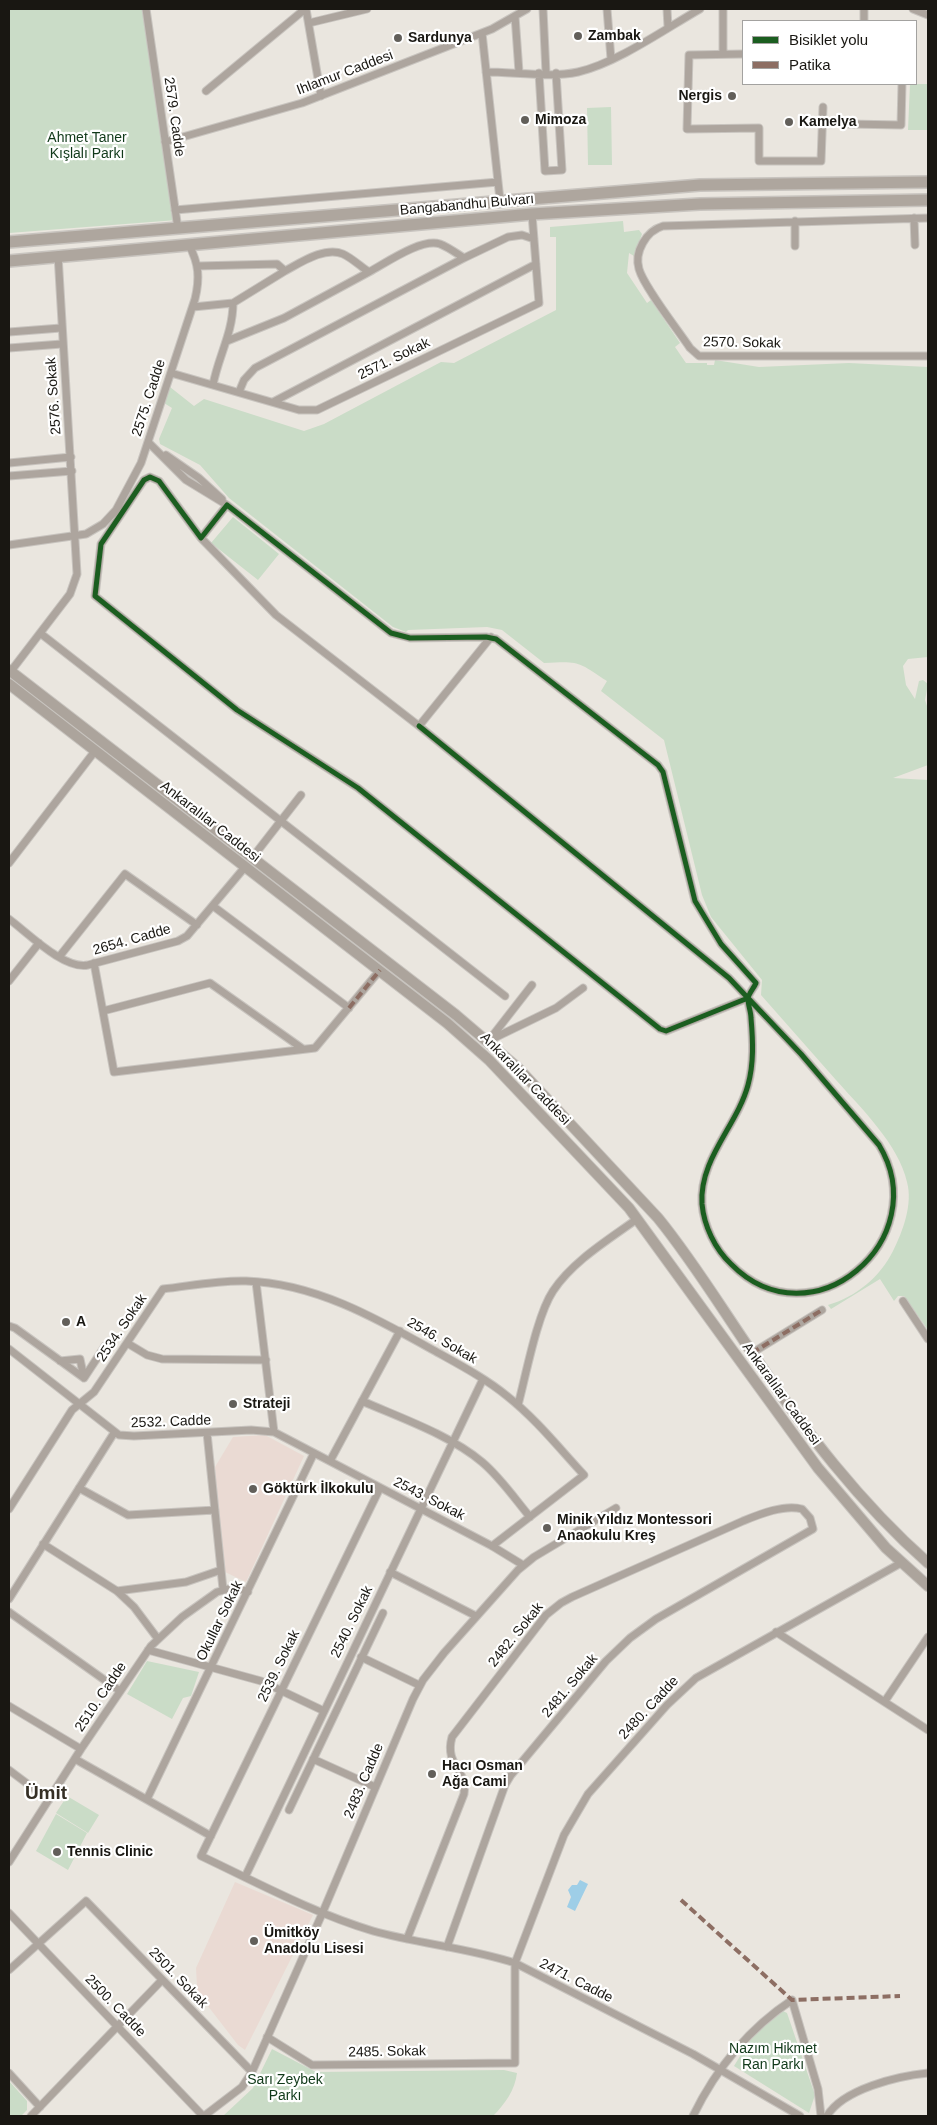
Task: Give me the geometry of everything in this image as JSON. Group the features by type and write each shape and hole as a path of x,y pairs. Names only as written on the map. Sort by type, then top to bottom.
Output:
{"main road":[{"name":"Bangabandhu Bulvarı","path":"9,242 700,185 928,182"},
{"name":"Bangabandhu Bulvarı","path":"9,261 58,255 532,214 700,204 928,200"},
{"path":"178,229 189,245"},
{"name":"Ankaralılar Caddesi","path":"10,670 488,1041 523,1074 651,1210 676,1240 752,1353 863,1500 928,1563"},
{"name":"Ankaralılar Caddesi","path":"9,684 380,970 482,1054 638,1219 809,1456 842,1497 901,1563 928,1586"},
{"path":"245,867 252,858"},
{"path":"638,1219 651,1210"},
{"path":"809,1456 821,1446"},
{"path":"901,1563 916,1552"}],"street":[{"name":"2579. Cadde","path":"146,9 178,229"},
{"path":"206,91 306,9 322,96"},
{"path":"309,23 367,9"},
{"name":"Ihlamur Caddesi","path":"165,142 291,107 322,96 482,33 528,9"},
{"path":"544,9 542,73 545,171 562,170 556,73"},
{"path":"607,9 611,59"},
{"path":"667,9 668,27"},
{"path":"486,72 578,72 611,59 700,9"},
{"path":"723,9 723,54"},
{"path":"913,9 924,12"},
{"path":"515,16 520,72"},
{"path":"482,33 500,200"},
{"path":"742,54 689,55 688,129 759,128 759,161 821,161 823,107"},
{"path":"848,124 901,125 902,85"},
{"path":"175,210 498,182"},
{"name":"2571. Sokak","path":"171,373 304,411 317,410 539,303 532,214"},
{"path":"914,218 915,245"},
{"path":"796,246 795,221 928,218"},
{"name":"2570. Sokak","path":"795,221 663,226 650,233 640,250 640,271 690,348 699,356 928,356"},
{"path":"238,392 244,380 256,368 464,258 508,237 522,235 534,239"},
{"path":"226,342 284,318 418,246 430,242 439,244 464,258"},
{"name":"2575. Cadde","path":"9,545 76,535 96,530 110,518 138,471 193,306 199,280 198,266 189,245"},
{"path":"193,306 234,303 285,271 316,256 334,252 343,254 369,272"},
{"name":"2576. Sokak","path":"10,670 40,633 75,584 78,572 62,344 58,255"},
{"path":"198,266 277,264 285,271"},
{"path":"273,402 536,264"},
{"path":"213,385 218,362 233,320 234,303"},
{"path":"9,332 61,328"},
{"path":"9,348 62,344"},
{"path":"148,442 199,478 227,505 391,633 410,638 491,637 658,764 662,772 695,901 720,944 756,983 748,998 753,1038 750,1079 742,1102 716,1150 708,1170 703,1190 702,1205 706,1219 716,1247 744,1276 785,1293 810,1293 824,1290 858,1271 879,1244 888,1224 892,1210 893,1186 891,1170 879,1146 801,1054 748,998 729,978 419,726 276,615 201,538 160,481 147,478 101,544 95,596 237,710 358,788 660,1029 666,1031 748,998"},
{"path":"9,462 71,457"},
{"path":"9,476 72,471"},
{"path":"201,538 227,505"},
{"path":"40,633 505,996"},
{"path":"419,726 491,637"},
{"path":"9,863 95,751"},
{"path":"252,858 301,795"},
{"name":"2654. Cadde","path":"9,919 59,957 79,966 94,964 187,936 245,867"},
{"path":"59,957 125,874 197,925"},
{"path":"213,906 349,1008"},
{"path":"9,981 11,970 39,942"},
{"path":"94,964 114,1072 315,1048 380,970"},
{"path":"103,1011 210,983 303,1049"},
{"path":"488,1041 532,985"},
{"path":"488,1041 556,1008 582,988"},
{"path":"518,1405 543,1314 552,1293 578,1264 638,1219"},
{"name":"2534. Sokak","path":"9,1509 72,1410 94,1392 163,1289 236,1281 256,1282"},
{"path":"256,1282 274,1432"},
{"name":"2546. Sokak","path":"256,1282 288,1287 333,1300 400,1331 483,1379 518,1405 584,1475 530,1517"},
{"path":"903,1301 928,1340"},
{"path":"752,1353 822,1310"},
{"path":"9,1326 84,1378"},
{"path":"330,1461 400,1331"},
{"path":"127,1343 147,1355 162,1359 266,1360"},
{"path":"84,1378 105,1346"},
{"name":"2532. Cadde","path":"9,1349 114,1433 128,1436 251,1430 274,1432"},
{"path":"60,1362 80,1359 84,1378"},
{"name":"2540. Sokak","path":"245,1877 483,1379"},
{"path":"362,1401 452,1443 488,1467 530,1517 492,1546"},
{"name":"2543. Sokak","path":"274,1432 492,1546 523,1565"},
{"path":"9,1599 114,1433"},
{"path":"207,1433 223,1589 235,1587 248,1592"},
{"name":"Okullar Sokak","path":"148,1799 314,1453"},
{"path":"79,1488 128,1515 215,1510"},
{"name":"2539. Sokak","path":"201,1856 380,1488"},
{"name":"2483. Cadde","path":"204,2116 242,2087 252,2072 420,1685 444,1653 523,1565 616,1508"},
{"name":"2482. Sokak","path":"407,1939 464,1794 465,1785 463,1777 449,1754 452,1737 550,1611 572,1597 764,1513 791,1508 802,1509 810,1518 813,1529"},
{"name":"2481. Sokak","path":"447,1947 505,1785 511,1775 606,1662 630,1638 656,1619 813,1529"},
{"path":"43,1544 117,1591 134,1607 158,1638"},
{"name":"2480. Cadde","path":"515,1964 564,1835 588,1794 667,1706 696,1678 901,1563"},
{"path":"117,1591 186,1582 221,1570"},
{"path":"390,1572 476,1616"},
{"name":"2510. Cadde","path":"9,1862 81,1749 148,1650 158,1638 196,1606 223,1589"},
{"path":"9,1612 120,1691"},
{"path":"289,1810 382,1612"},
{"path":"776,1632 886,1701 928,1730"},
{"path":"886,1701 928,1637"},
{"path":"148,1650 250,1678 282,1690 324,1711"},
{"path":"362,1657 420,1685"},
{"path":"340,1678 349,1682"},
{"path":"9,1706 81,1749"},
{"path":"75,1759 211,1836"},
{"path":"313,1760 375,1787"},
{"path":"9,1770 49,1800"},
{"name":"2471. Cadde","path":"201,1856 322,1914 407,1939 490,1956 515,1964 721,2070 800,2116"},
{"name":"2501. Sokak","path":"38,1944 86,1901 252,2072"},
{"name":"2500. Cadde","path":"9,1913 204,2116"},
{"path":"9,1970 38,1944"},
{"name":"2485. Sokak","path":"267,2037 312,2065 515,2062 515,1964"},
{"path":"31,2116 162,1980"},
{"path":"693,2116 721,2070 748,2036 792,2000 818,2090 821,2116"},
{"path":"9,2072 40,2107"},
{"path":"827,2116 835,2106 860,2091 896,2078 928,2073"}],"shaded area":[{"name":"Göktürk İlkokulu","path":"265,1435 304,1456 246,1582 225,1572 217,1511 215,1467 233,1437"},
{"name":"Ümitköy Anadolu Lisesi","path":"235,1882 313,1915 245,2050 238,2045 194,1988 197,1986 196,1968"}],"green space":[{"name":"Ahmet Taner Kışlalı Parkı","path":"9,9 146,9 177,220 9,233"},
{"path":"928,84 928,130 908,130 910,85"},
{"path":"611,107 612,165 588,165 587,108"},
{"path":"623,221 624,232 639,230 642,234 634,256 629,253 627,273 647,303 651,300 680,343 675,347 686,363 714,365 715,360 759,367 849,363 928,367 928,657 908,659 903,666 906,685 915,699 919,681 923,680 928,684 925,700 928,709 928,765 893,778 928,780 928,1330 904,1296 898,1296 894,1301 880,1279 831,1309 828,1305 848,1297 866,1285 888,1260 897,1243 908,1208 909,1190 903,1168 888,1141 878,1128 761,995 762,980 711,917 702,895 664,740 601,691 607,681 589,669 577,664 564,662 544,663 502,630 487,627 408,630 406,632 393,627 229,498 200,465 160,444 159,439 172,408 164,403 170,387 194,406 204,399 304,431 324,424 441,362 454,363 556,310 556,237 550,237 550,227"},
{"path":"233,517 279,554 258,580 211,543"},
{"path":"147,1661 199,1672 191,1696 183,1698 172,1719 127,1694"},
{"path":"67,1796 99,1815 88,1833 56,1813"},
{"path":"56,1814 87,1833 68,1870 36,1851"},
{"name":"Nazım Hikmet Ran Parkı","path":"783,2011 787,2013 815,2095 809,2113 734,2066 753,2035"},
{"name":"Sarı Zeybek Parkı","path":"272,2049 316,2072 504,2070 517,2073 509,2096 493,2116 223,2116 253,2088"},
{"path":"9,2081 27,2101 27,2110 21,2116 9,2116"}],"water":[{"path":"580,1880 588,1884 575,1911 567,1907 571,1897 568,1890 572,1885 577,1885"}],"marked path":[{"path":"349,1008 380,970"},
{"path":"752,1353 822,1310"},
{"path":"681,1900 792,2000 900,1996"}],"cycle path":[{"path":"419,726 729,978 801,1054 879,1145 892,1180 891,1215 879,1246 857,1270 828,1287 796,1293 763,1286 725,1258 715,1244 708,1229 702,1204 706,1172 712,1157 736,1115 748,1085 753,1044 751,1016 748,999 748,997 756,983 721,944 695,901 663,772 658,765 496,639 486,637 410,638 391,633 227,505 201,538 159,481 150,477 144,480 101,544 95,596 237,710 358,788 660,1029 666,1031 748,998"}],"place":[{"name":"Zambak","path":"578,36"},
{"name":"Sardunya","path":"398,38"},
{"name":"Nergis","path":"732,96"},
{"name":"Mimoza","path":"525,120"},
{"name":"Kamelya","path":"789,122"},
{"name":"A","path":"66,1322"},
{"name":"Strateji","path":"233,1404"},
{"name":"Göktürk İlkokulu","path":"253,1489"},
{"name":"Minik Yıldız Montessori Anaokulu Kreş","path":"547,1528"},
{"name":"Hacı Osman Ağa Cami","path":"432,1774"},
{"name":"Tennis Clinic","path":"57,1852"},
{"name":"Ümitköy Anadolu Lisesi","path":"254,1941"}],"district":[{"name":"Ümit","path":"46,1794"}]}
